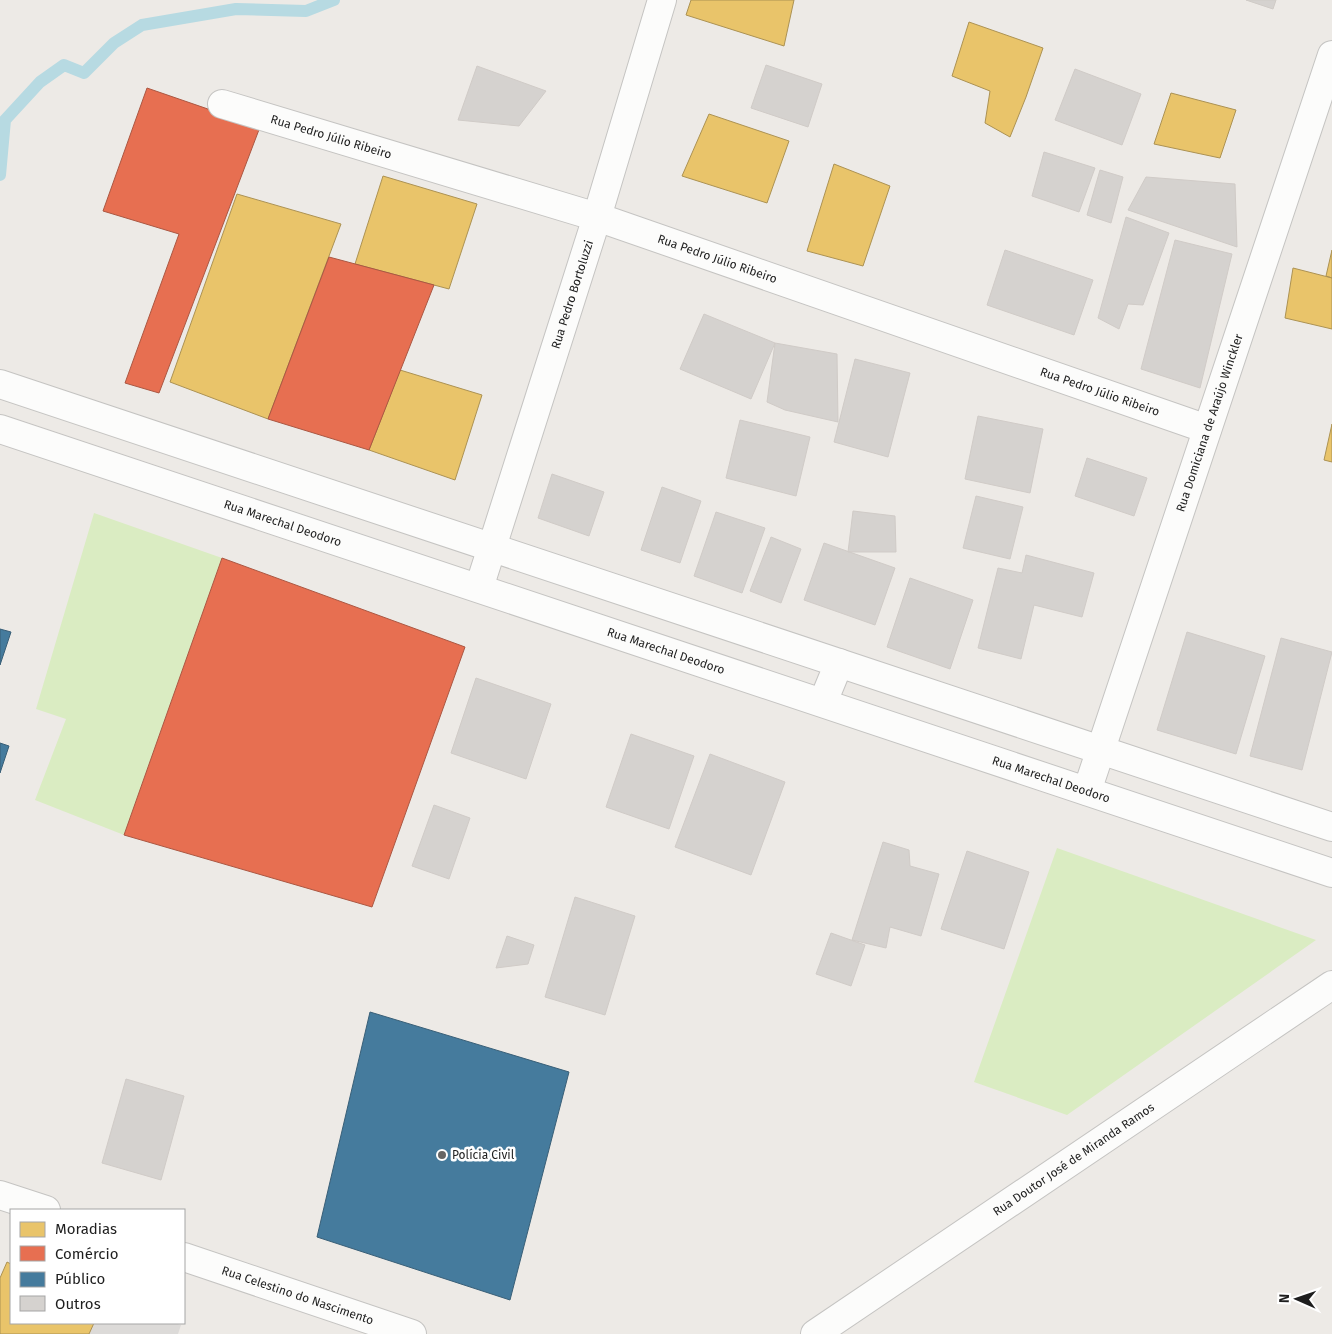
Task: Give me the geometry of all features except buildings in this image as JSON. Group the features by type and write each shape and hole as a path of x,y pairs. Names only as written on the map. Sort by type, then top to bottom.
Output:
{"street":[{"name":"Rua Pedro Bortoluzzi","path":"478,588 493,548 598,217 662,0"},
{"name":"Rua Domiciana de Araújo Winckler","path":"1088,791 1332,56"},
{"name":"Rua Pedro Júlio Ribeiro","path":"222,104 598,217 1208,429"},
{"path":"0,384 1332,827"},
{"name":"Rua Marechal Deodoro","path":"0,429 1332,873"},
{"path":"823,702 839,663"},
{"name":"Rua Doutor José de Miranda Ramos","path":"816,1334 1332,985"},
{"path":"0,1195 43,1209"},
{"name":"Rua Celestino do Nascimento","path":"185,1257 412,1334"}],"shaded area":[{"path":"87,1324 181,1325 178,1334 83,1334"}],"green space":[{"path":"94,513 222,558 124,835 35,800 66,719 36,709"},
{"path":"1057,848 1316,940 1067,1115 974,1082"}],"waterway":[{"path":"0,175 5,120 40,82 64,65 84,73 114,43 142,25 236,9 306,11 334,0"}],"place":[{"name":"Polícia Civil","path":"442,1155"}]}
